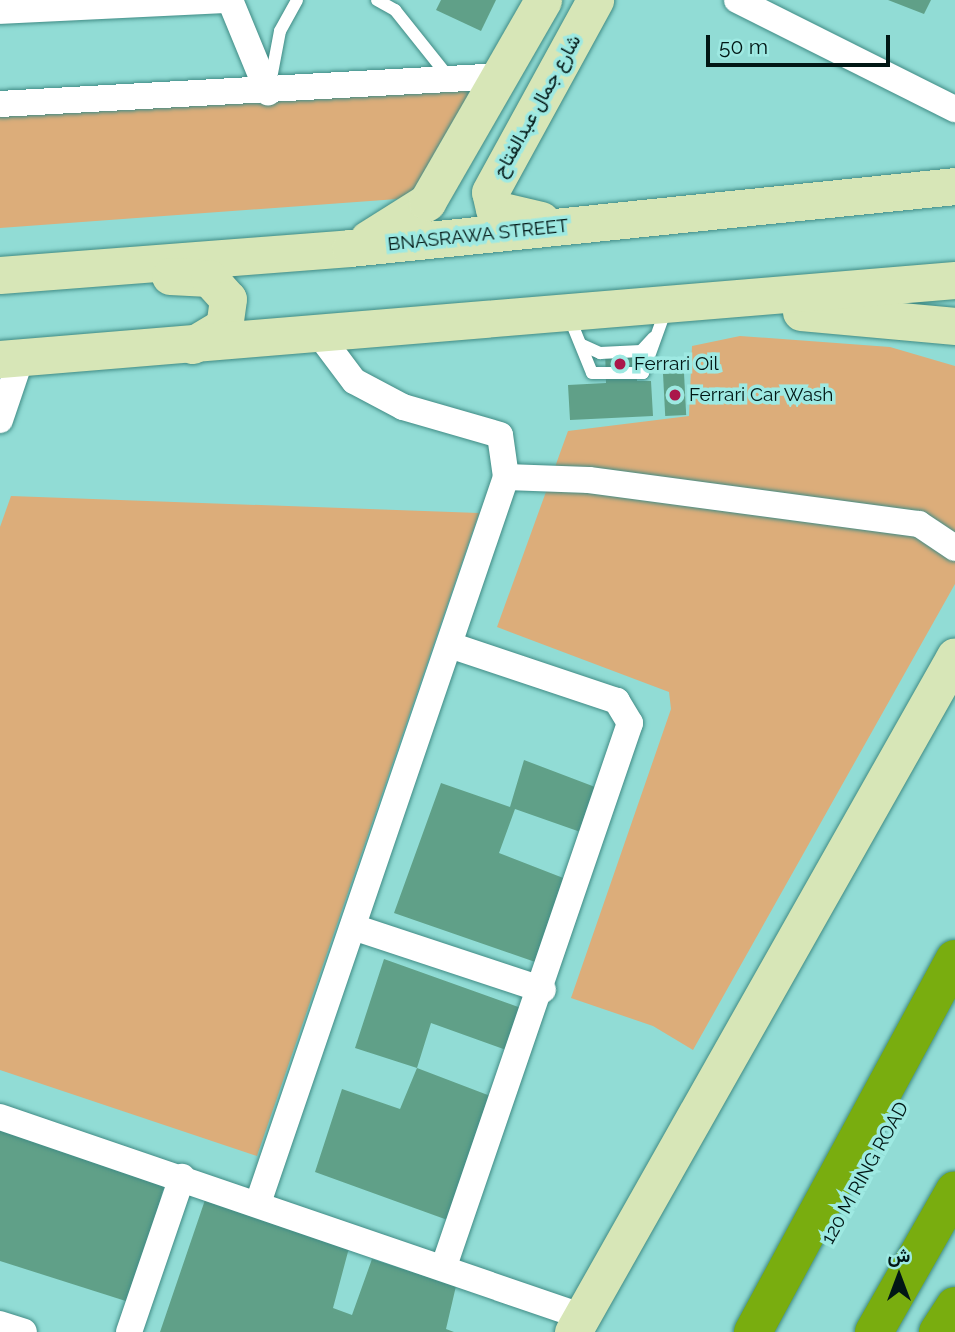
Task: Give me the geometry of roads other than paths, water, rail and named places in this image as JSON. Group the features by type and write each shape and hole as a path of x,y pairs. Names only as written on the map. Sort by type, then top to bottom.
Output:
{"highway":[{"path":"753,1332 955,959"},
{"name":"120 M RING ROAD","path":"775,1332 955,1014"},
{"path":"874,1332 955,1190"},
{"path":"938,1332 955,1306"}],"main road":[{"path":"350,248 410,219 441,180 543,0"},
{"name":"شارع جمال عبدالفتاح","path":"580,225 506,216 490,198 595,0"},
{"path":"878,193 955,176"},
{"path":"441,180 459,200 490,198"},
{"name":"BNASRAWA STREET","path":"0,275 350,248 955,186"},
{"path":"63,271 209,278 226,293 229,314 216,335 191,345"},
{"path":"676,312 955,280"},
{"path":"11,358 561,313 676,312 955,326"},
{"path":"577,1324 955,656"}],"street":[{"path":"0,11 229,0 268,92"},
{"path":"737,0 955,109"},
{"path":"0,104 268,92 502,76"},
{"path":"258,1203 506,477 500,435 403,407 354,381 318,333"},
{"path":"0,420 11,358"},
{"path":"506,477 589,480 919,524 955,548"},
{"path":"444,1266 543,990 631,723 617,701 450,645"},
{"path":"353,927 543,990"},
{"path":"0,1117 444,1266 577,1324"},
{"path":"129,1332 182,1177"},
{"path":"0,1324 24,1332"}],"lane":[{"path":"268,92 279,31 297,0"},
{"path":"377,0 395,10 450,79"},
{"path":"582,345 600,354 641,351 676,312"},
{"path":"561,313 576,325 592,373 643,373 676,312"}],"place":[{"name":"Ferrari Oil","path":"620,364"},
{"name":"Ferrari Car Wash","path":"675,395"}]}
